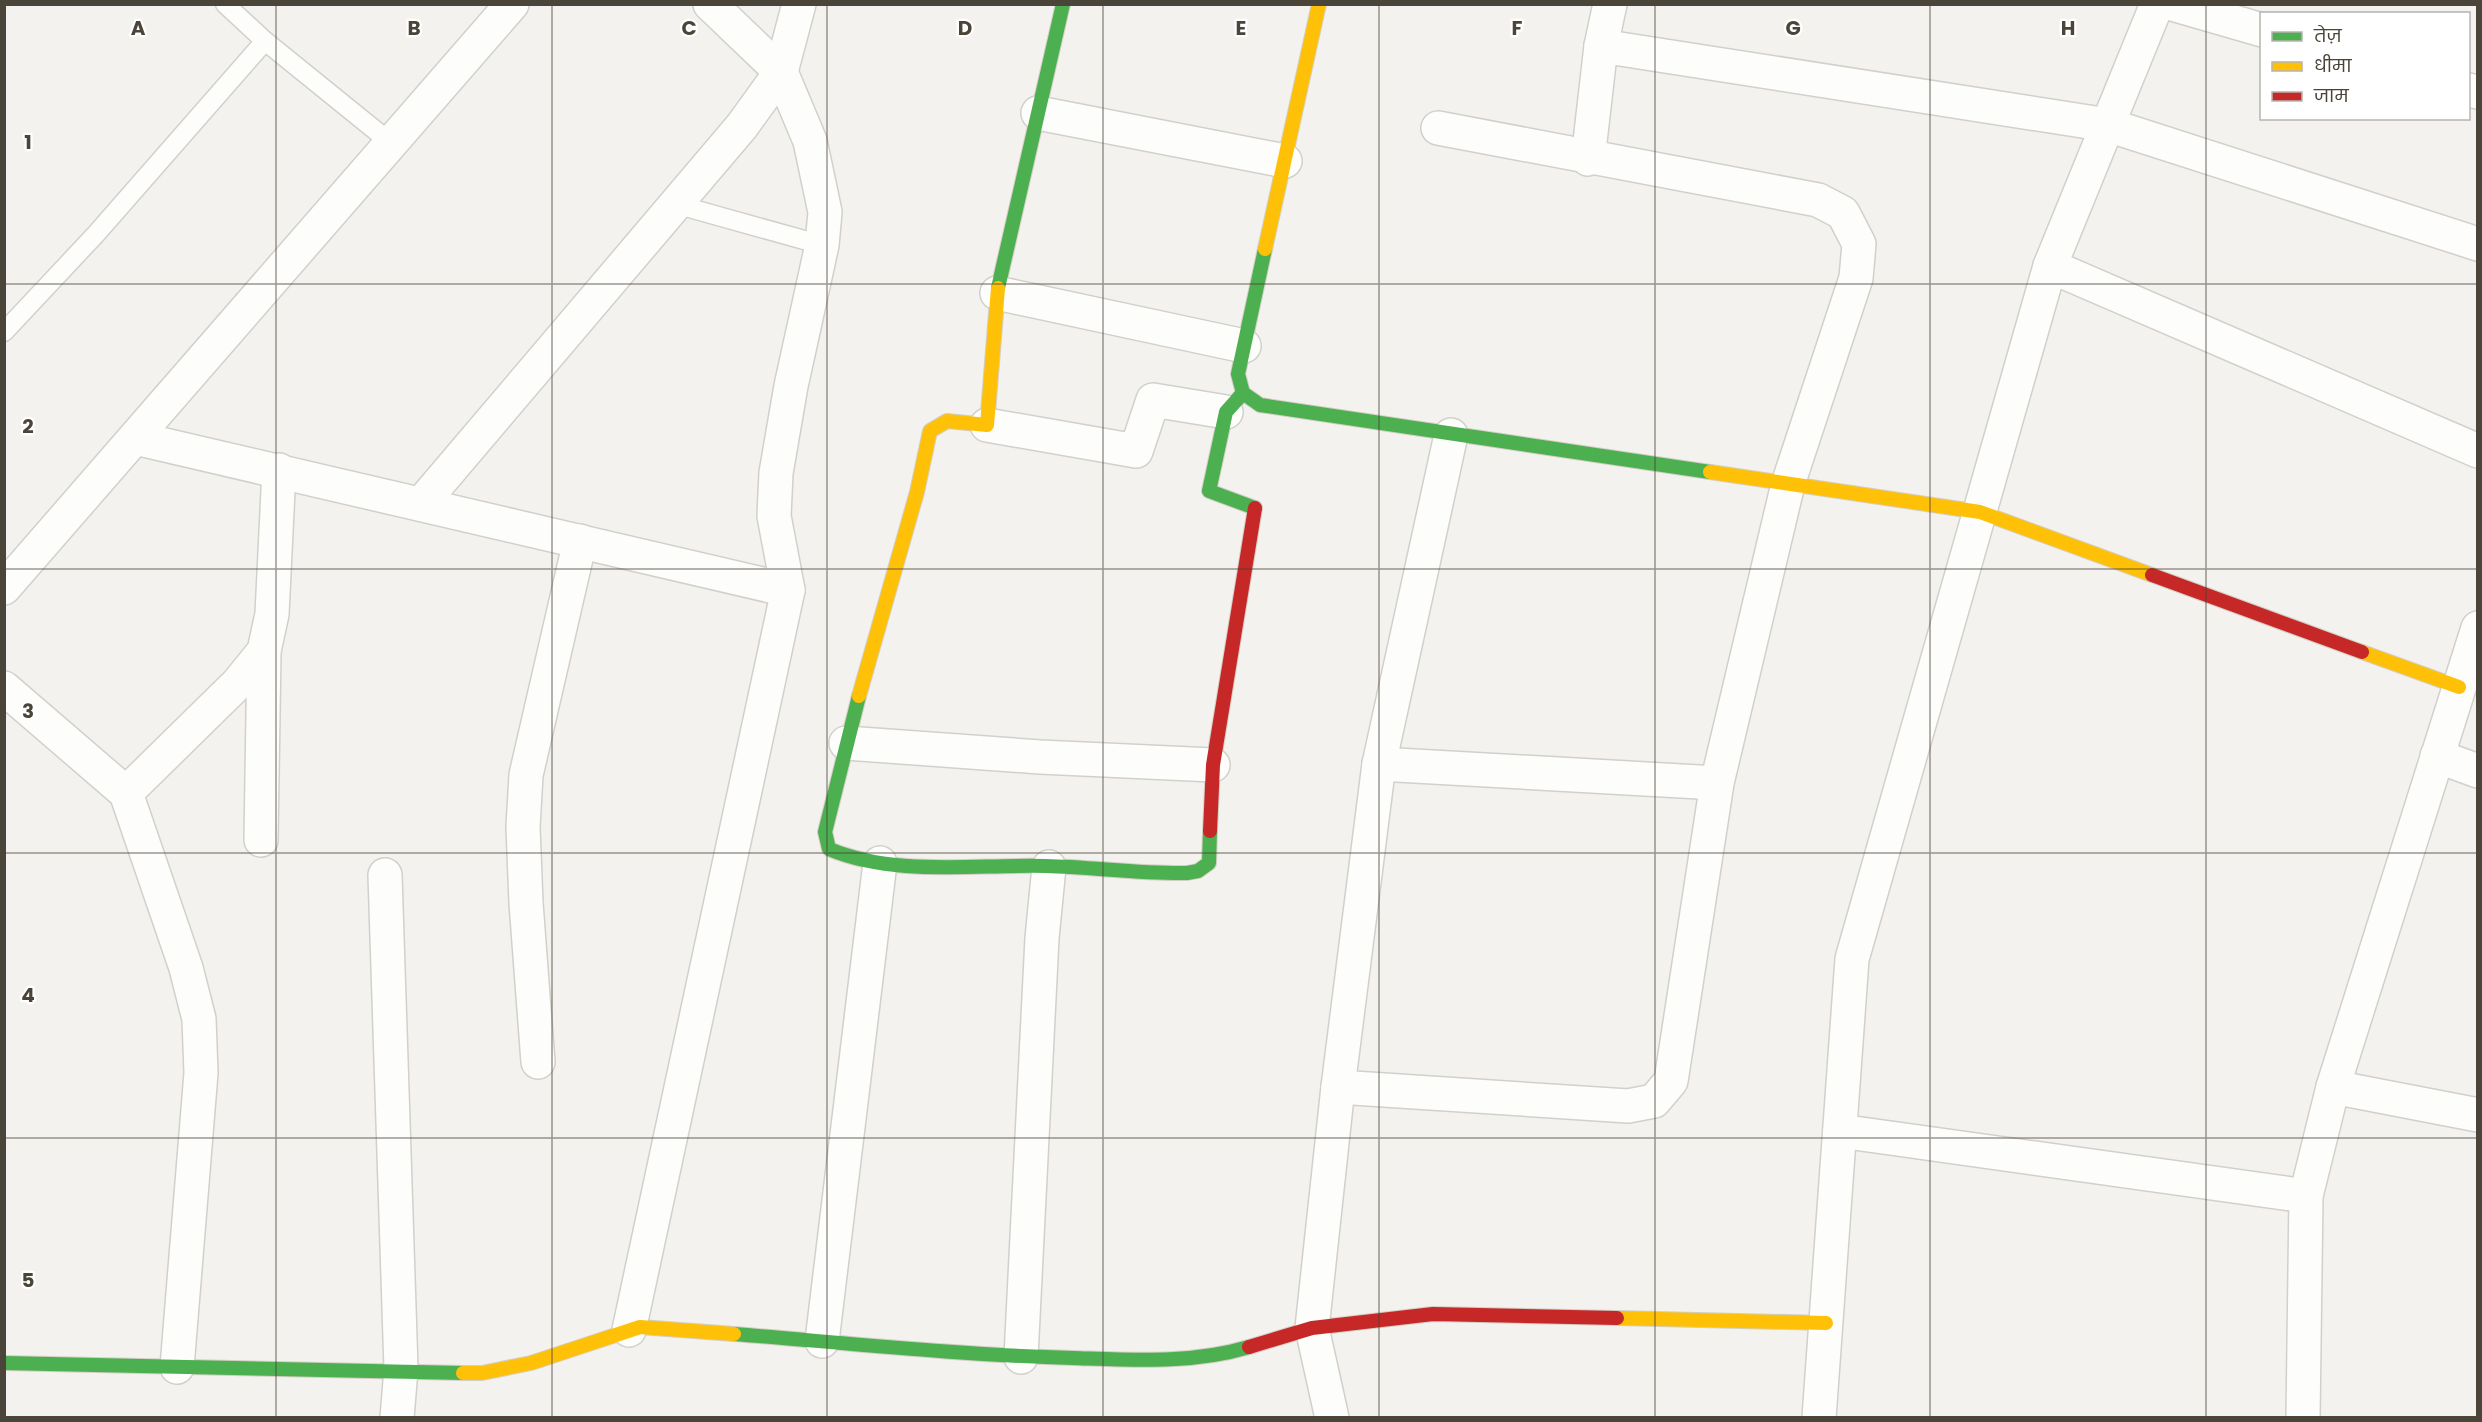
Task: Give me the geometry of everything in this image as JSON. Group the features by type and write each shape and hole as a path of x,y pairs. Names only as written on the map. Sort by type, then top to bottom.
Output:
{"street":[{"path":"4,588 512,4"},
{"path":"629,1330 788,590 774,516 776,473 822,245 825,212 820,179 810,141 781,72 710,4"},
{"path":"421,504 742,126 781,72 799,4"},
{"path":"987,425 997,294 1063,4"},
{"path":"1319,4 1238,374 1235,403 1209,491 1256,508 1213,765 1209,862 1203,870 1194,873 1178,873 880,863 840,856 830,849 825,832 846,743 917,492 930,431 947,421 987,425 1136,451 1153,400 1235,403 1260,405 1980,512 2459,687"},
{"path":"1588,159 1601,46 1610,4"},
{"path":"1819,1418 1852,959 2050,266 2157,4"},
{"path":"2172,4 2260,29"},
{"path":"1601,46 2108,125 2478,244"},
{"path":"1038,113 1285,161"},
{"path":"1338,1087 1628,1106 1654,1101 1671,1081 1717,783 1788,484 1856,278 1859,244 1844,213 1818,200 1588,159 1438,128"},
{"path":"2050,266 2478,451"},
{"path":"997,294 1244,346"},
{"path":"1332,1418 1312,1328 1338,1087 1379,764 1451,435"},
{"path":"135,438 788,590"},
{"path":"261,840 264,651 273,614 279,470"},
{"path":"538,1062 526,903 523,827 526,775 580,541"},
{"path":"2303,1418 2306,1196 2333,1087 2478,628"},
{"path":"126,794 238,683 264,651"},
{"path":"4,688 126,794 186,968 199,1019 201,1073 177,1367"},
{"path":"846,743 1040,757 1213,765"},
{"path":"2437,756 2478,771"},
{"path":"1379,764 1717,783"},
{"path":"822,1341 880,863"},
{"path":"1021,1357 1042,938 1049,867"},
{"path":"385,874 400,1369 397,1418"},
{"path":"2333,1087 2478,1115"},
{"path":"1840,1131 2306,1196"},
{"path":"4,1363 400,1369 452,1374 482,1373 531,1363 640,1327 1021,1357 1161,1361 1222,1354 1312,1328 1434,1314 1826,1323"}],"lane":[{"path":"225,4 265,41 391,143"},
{"path":"4,332 96,234 265,41"},
{"path":"675,204 822,245"}],"traffic: fast":[{"path":"998,288 1063,4"},
{"path":"1265,249 1238,374 1243,393 1260,405 1710,472"},
{"path":"1243,393 1226,412 1209,491 1255,508"},
{"path":"859,696 825,832 829,849 855,858 908,866 1046,866 1187,873 1198,871 1209,863 1210,831"},
{"path":"734,1334 946,1351 1118,1360 1162,1360 1206,1356 1249,1347"},
{"path":"4,1363 463,1373"}],"traffic: slow":[{"path":"1265,249 1319,4"},
{"path":"859,696 917,492 930,431 947,421 987,425 998,288"},
{"path":"1710,472 1980,512 2152,575"},
{"path":"2362,652 2459,687"},
{"path":"1617,1318 1826,1323"},
{"path":"463,1373 482,1373 531,1363 640,1327 734,1334"}],"traffic: jam":[{"path":"1210,831 1213,765 1255,508"},
{"path":"2152,575 2362,652"},
{"path":"1249,1347 1312,1328 1433,1314 1617,1318"}]}
